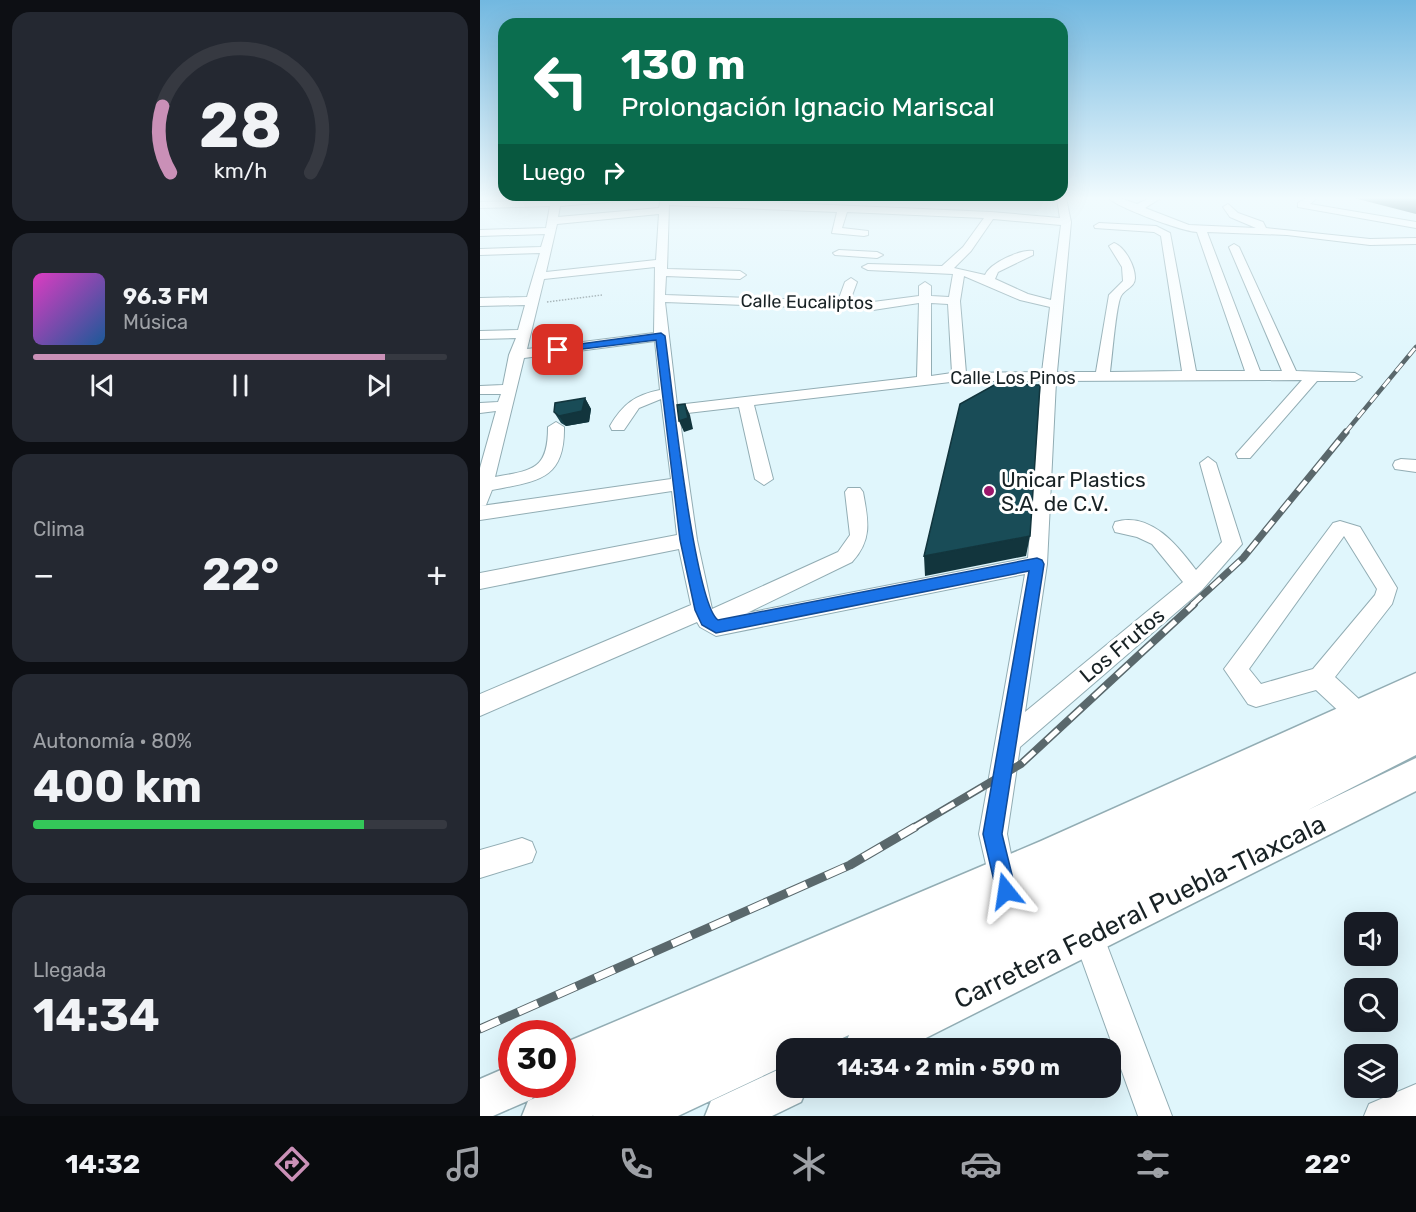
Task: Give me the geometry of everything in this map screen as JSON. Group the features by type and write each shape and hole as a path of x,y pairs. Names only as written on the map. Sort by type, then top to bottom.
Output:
{"main road":[{"name":"Carretera Federal Puebla-Tlaxcala","path":"1397,752 1416,686"},
{"name":"Carretera Federal Puebla-Tlaxcala","path":"543,1116 627,1099 1015,921 1397,752 1416,711"},
{"name":"Carretera Federal Puebla-Tlaxcala","path":"576,1061 1015,921 1397,752"},
{"name":"Carretera Federal Puebla-Tlaxcala","path":"876,1038 1015,921"},
{"path":"480,1100 498,1092"},
{"path":"738,1113 776,1092"}],"street":[{"path":"545,250 516,355 505,406 487,455 482,492 539,471 548,465 554,458 556,427"},
{"path":"662,250 658,298 661,336 687,540 705,615 716,627 1037,564"},
{"path":"959,377 952,271 966,250"},
{"path":"1015,921 993,834 1037,564 1049,377 1063,250"},
{"path":"1101,377 1115,295 1129,282 1128,264 1117,250"},
{"path":"1169,250 1190,376"},
{"path":"1209,250 1254,375"},
{"path":"1210,254 1237,251 1292,378"},
{"path":"480,252 544,254"},
{"path":"839,253 877,255 868,267 952,271 988,280 1028,300 1056,304"},
{"path":"988,280 993,270 1029,253"},
{"path":"502,259 544,254"},
{"path":"538,276 661,267 740,275"},
{"path":"924,379 923,298 927,270"},
{"path":"843,305 851,282"},
{"name":"Calle Eucaliptos","path":"658,298 873,306 923,298 954,301"},
{"path":"480,302 530,303"},
{"path":"480,335 522,334"},
{"path":"516,355 661,336"},
{"name":"Calle Los Pinos","path":"672,410 924,379 959,377 1254,375 1292,378 1355,377"},
{"path":"1244,454 1312,378"},
{"path":"480,390 508,389"},
{"path":"618,426 629,408 636,402 670,393"},
{"path":"745,401 764,479"},
{"path":"480,408 505,406"},
{"name":"Los Frutos","path":"1008,741 1195,584 1232,544 1208,463"},
{"path":"480,513 680,484"},
{"path":"480,705 845,557 856,547 861,534 854,492"},
{"path":"1122,527 1141,530 1161,538 1195,584"},
{"path":"1340,528 1353,532 1387,588 1385,598 1320,678 1256,696 1236,669 1340,528"},
{"path":"480,581 687,540"},
{"path":"1320,678 1397,752"},
{"path":"480,864 522,852"},
{"path":"1071,896 1155,1116"},
{"path":"610,1116 627,1099"},
{"path":"1381,1116 1416,1101"}],"path":[{"path":"530,303 602,295"}],"building":[{"name":"Unicar Plastics S.A. de C.V.","path":"996,384 1040,385 1030,536 924,556 960,404"},
{"path":"585,398 582,411 559,416 554,412 555,403"},
{"path":"685,404 688,418 679,421 677,405"}],"railway":[{"path":"1345,433 1416,347"},
{"path":"1192,605 1243,558 1346,432"},
{"path":"913,828 1021,764 1194,604"},
{"path":"480,1029 850,865 915,827"}],"place":[{"name":"Unicar Plastics S.A. de C.V.","path":"989,491"}],"route":[{"path":"558,350 661,336 687,540 702,610 708,621 716,627 1037,564 993,834 1000,875 1006,891"}]}
